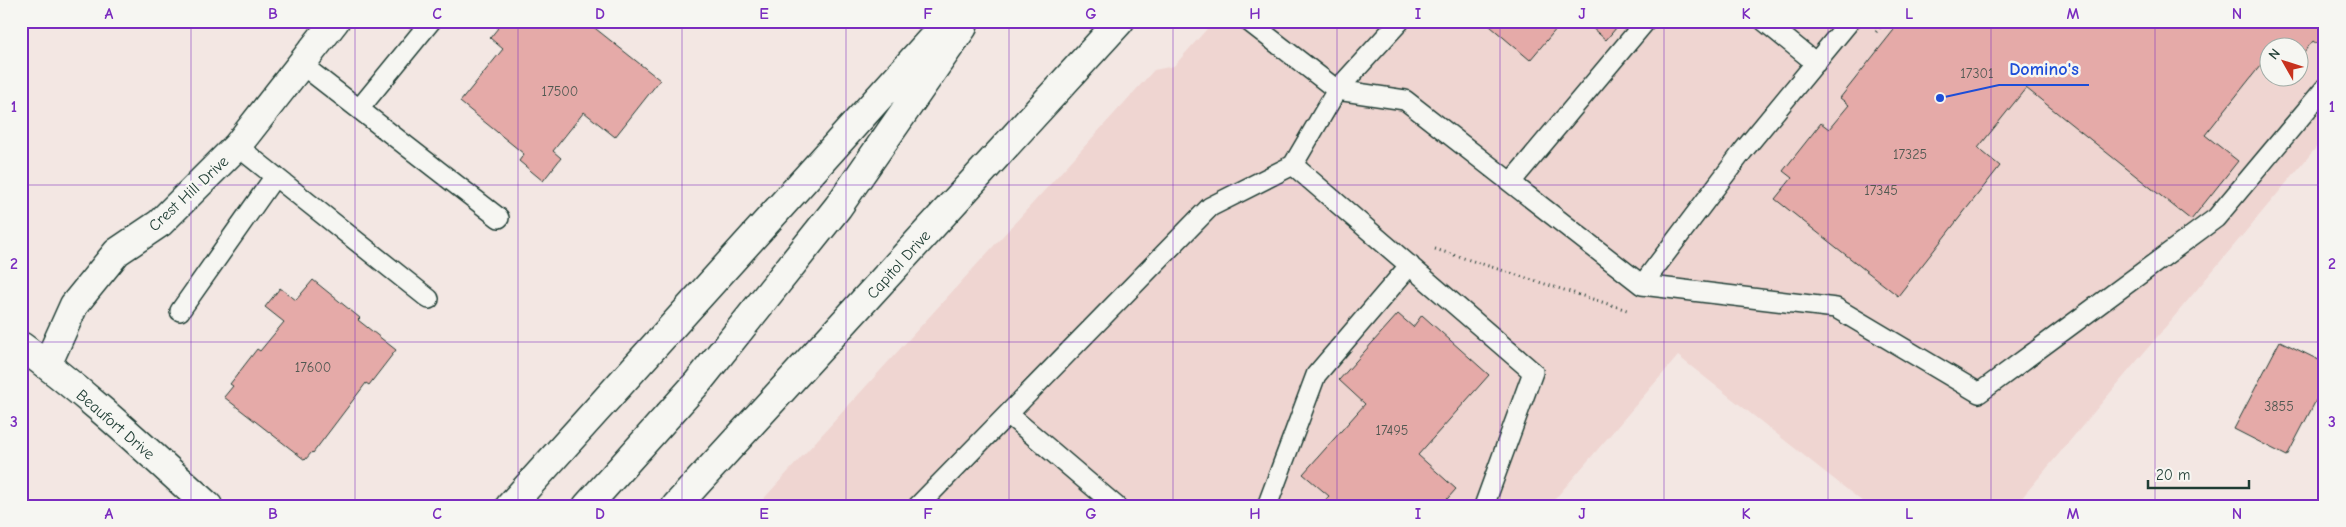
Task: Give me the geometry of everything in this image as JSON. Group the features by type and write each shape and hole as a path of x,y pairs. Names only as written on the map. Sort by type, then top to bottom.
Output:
{"main road":[{"name":"Crest Hill Drive","path":"47,365 74,305 117,252 160,223 237,146 335,21"},
{"path":"510,506 948,21"},
{"path":"587,506 698,382 838,207 966,21"},
{"name":"Capitol Drive","path":"676,506 1120,21"},
{"name":"Beaufort Drive","path":"21,346 47,365 196,502"}],"lane":[{"path":"359,109 432,21"},
{"path":"1248,21 1337,90 1405,100 1642,284 1836,308 1979,393 2216,218 2325,88"},
{"path":"918,506 1210,207 1293,165 1337,90 1400,21"},
{"path":"1511,182 1646,21"},
{"path":"1764,21 1816,63"},
{"path":"1642,284 1743,151 1850,21"},
{"path":"301,64 499,218"},
{"path":"237,146 428,299"},
{"path":"1293,165 1533,372 1484,506"},
{"path":"180,311 275,176"},
{"path":"1267,506 1316,375 1405,261"},
{"path":"1008,414 1116,506"}],"path":[{"path":"1405,261 1415,243 1628,310"}],"shaded area":[{"path":"1214,21 2325,21 2325,137 2015,506 1868,506 1678,356 1549,506 757,506 1154,70 1174,66"}],"building":[{"path":"490,21 586,21 660,80 615,137 584,112 553,151 561,158 543,181 519,161 524,154 460,102 503,49 490,38 498,28"},
{"path":"1484,21 1563,21 1530,60"},
{"path":"1584,21 1622,21 1606,40"},
{"path":"1901,21 2325,21 2325,50 2313,41 2308,47 2308,38 2258,38 2258,69 2205,135 2238,161 2191,220 2026,88 1978,148 2000,166 1898,296 1775,199 1792,178 1783,171 1821,123 1829,129 1849,105 1840,98"},
{"path":"313,280 360,318 358,320 396,350 369,385 366,383 313,453 305,460 224,397 233,386 230,384 257,349 260,351 284,322 265,307 280,288 296,300"},
{"path":"1398,314 1413,327 1422,315 1489,375 1418,455 1456,489 1441,506 1320,506 1329,496 1303,474 1365,404 1339,380"},
{"path":"2280,341 2325,363 2325,383 2287,456 2234,429"}],"place":[{"name":"Domino's","path":"1940,98"}]}
